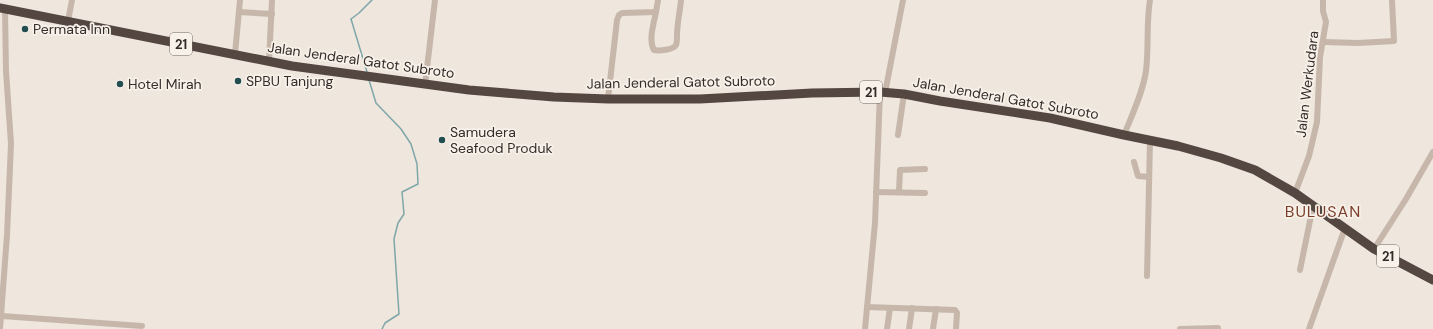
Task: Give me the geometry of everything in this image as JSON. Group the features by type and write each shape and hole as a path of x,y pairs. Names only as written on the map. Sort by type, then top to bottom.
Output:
{"highway":[{"name":"Jalan Jenderal Gatot Subroto","path":"2,8 269,61 425,85 516,95 608,99 700,99 812,93 882,92 904,94 948,103 1050,118 1178,146 1238,163 1255,170 1295,192 1345,228"},
{"name":"21","path":"1345,228 1374,248 1433,280"}],"street":[{"path":"68,21 72,0"},
{"path":"235,54 240,0"},
{"path":"269,61 272,0"},
{"path":"425,85 435,0"},
{"path":"658,0 652,40 652,47 654,50 658,51 676,46 677,25 681,0"},
{"path":"865,329 875,223 882,92 903,0"},
{"path":"1124,135 1138,100 1146,72 1148,11 1150,0"},
{"name":"Jalan Werkudara","path":"1295,192 1309,156 1317,122 1319,75 1326,22 1323,10 1323,0"},
{"path":"1323,42 1365,43 1394,41 1392,0"},
{"path":"0,329 2,316 11,144 2,8"},
{"path":"239,12 272,14"},
{"path":"608,99 617,20 619,15 622,13 656,12"},
{"path":"898,135 904,94"},
{"path":"1147,276 1150,140"},
{"path":"1374,248 1406,199 1433,152"},
{"path":"1134,162 1138,176 1149,177"},
{"path":"899,192 900,170 925,169"},
{"path":"876,192 925,192"},
{"path":"1300,270 1313,206"},
{"path":"1309,329 1345,228"},
{"path":"867,307 957,311 956,329"},
{"path":"887,329 890,308"},
{"path":"910,329 912,308"},
{"path":"933,329 936,309"},
{"path":"2,316 142,326"},
{"path":"1180,329 1218,328"}],"waterway":[{"path":"367,72 351,19 372,0"},
{"path":"369,80 376,103 401,129 411,144 417,164 418,184 402,192 404,214 398,223 394,239 399,314 385,323 382,329"}],"place":[{"name":"Permata Inn","path":"25,29"},
{"name":"SPBU Tanjung","path":"238,81"},
{"name":"Hotel Mirah","path":"120,84"},
{"name":"Samudera Seafood Produk","path":"442,140"}],"district":[{"name":"BULUSAN","path":"1323,211"}]}
